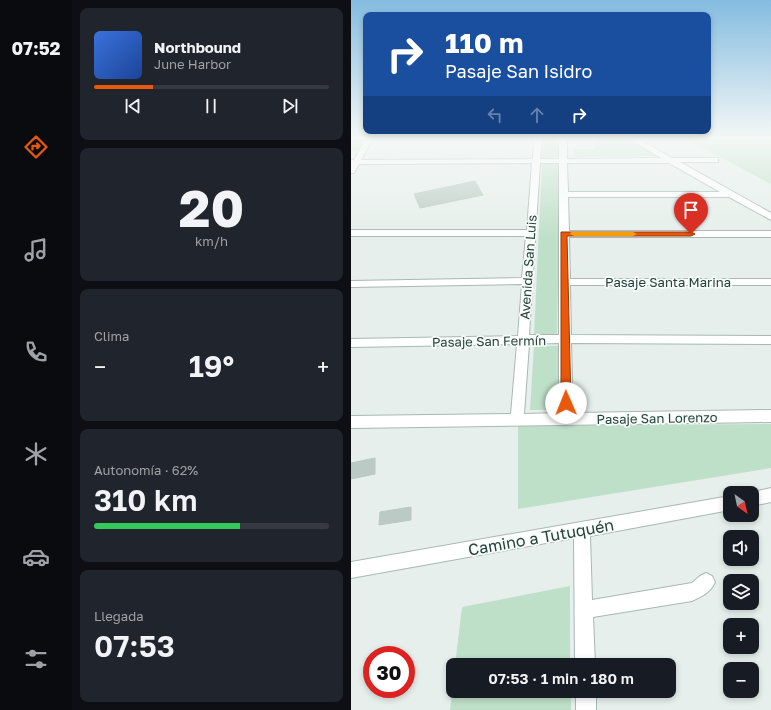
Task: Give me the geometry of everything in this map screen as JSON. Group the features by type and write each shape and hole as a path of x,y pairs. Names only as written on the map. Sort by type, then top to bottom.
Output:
{"street":[{"name":"Avenida San Luis","path":"517,420 535,171"},
{"path":"563,171 566,419"},
{"path":"688,171 771,218"},
{"path":"563,195 729,194"},
{"path":"351,233 531,233"},
{"path":"564,234 771,234"},
{"path":"351,284 527,281"},
{"name":"Pasaje Santa Marina","path":"564,282 771,282"},
{"name":"Pasaje San Fermín","path":"351,343 565,339 771,340"},
{"name":"Pasaje San Lorenzo","path":"351,422 771,416"},
{"path":"759,498 771,495"},
{"name":"Camino a Tutuquén","path":"351,570 723,504"},
{"path":"582,529 585,658"},
{"path":"584,610 692,592 699,589 706,582"},
{"path":"586,698 586,710"}],"green space":[{"path":"542,171 560,171 557,336 534,336"},
{"path":"747,171 771,171 771,184"},
{"path":"534,346 562,346 561,410 530,410"},
{"path":"771,424 771,468 518,509 518,426"},
{"path":"570,586 570,658 456,658 462,607"},
{"path":"451,698 571,698 571,710 450,710"}],"building":[{"path":"475,181 483,195 420,208 414,194"},
{"path":"375,458 375,474 351,479 351,463"},
{"path":"411,507 411,520 379,525 380,512"}],"slow traffic":[{"path":"574,234 633,234"}],"route":[{"path":"566,403 564,234 691,234"}]}
